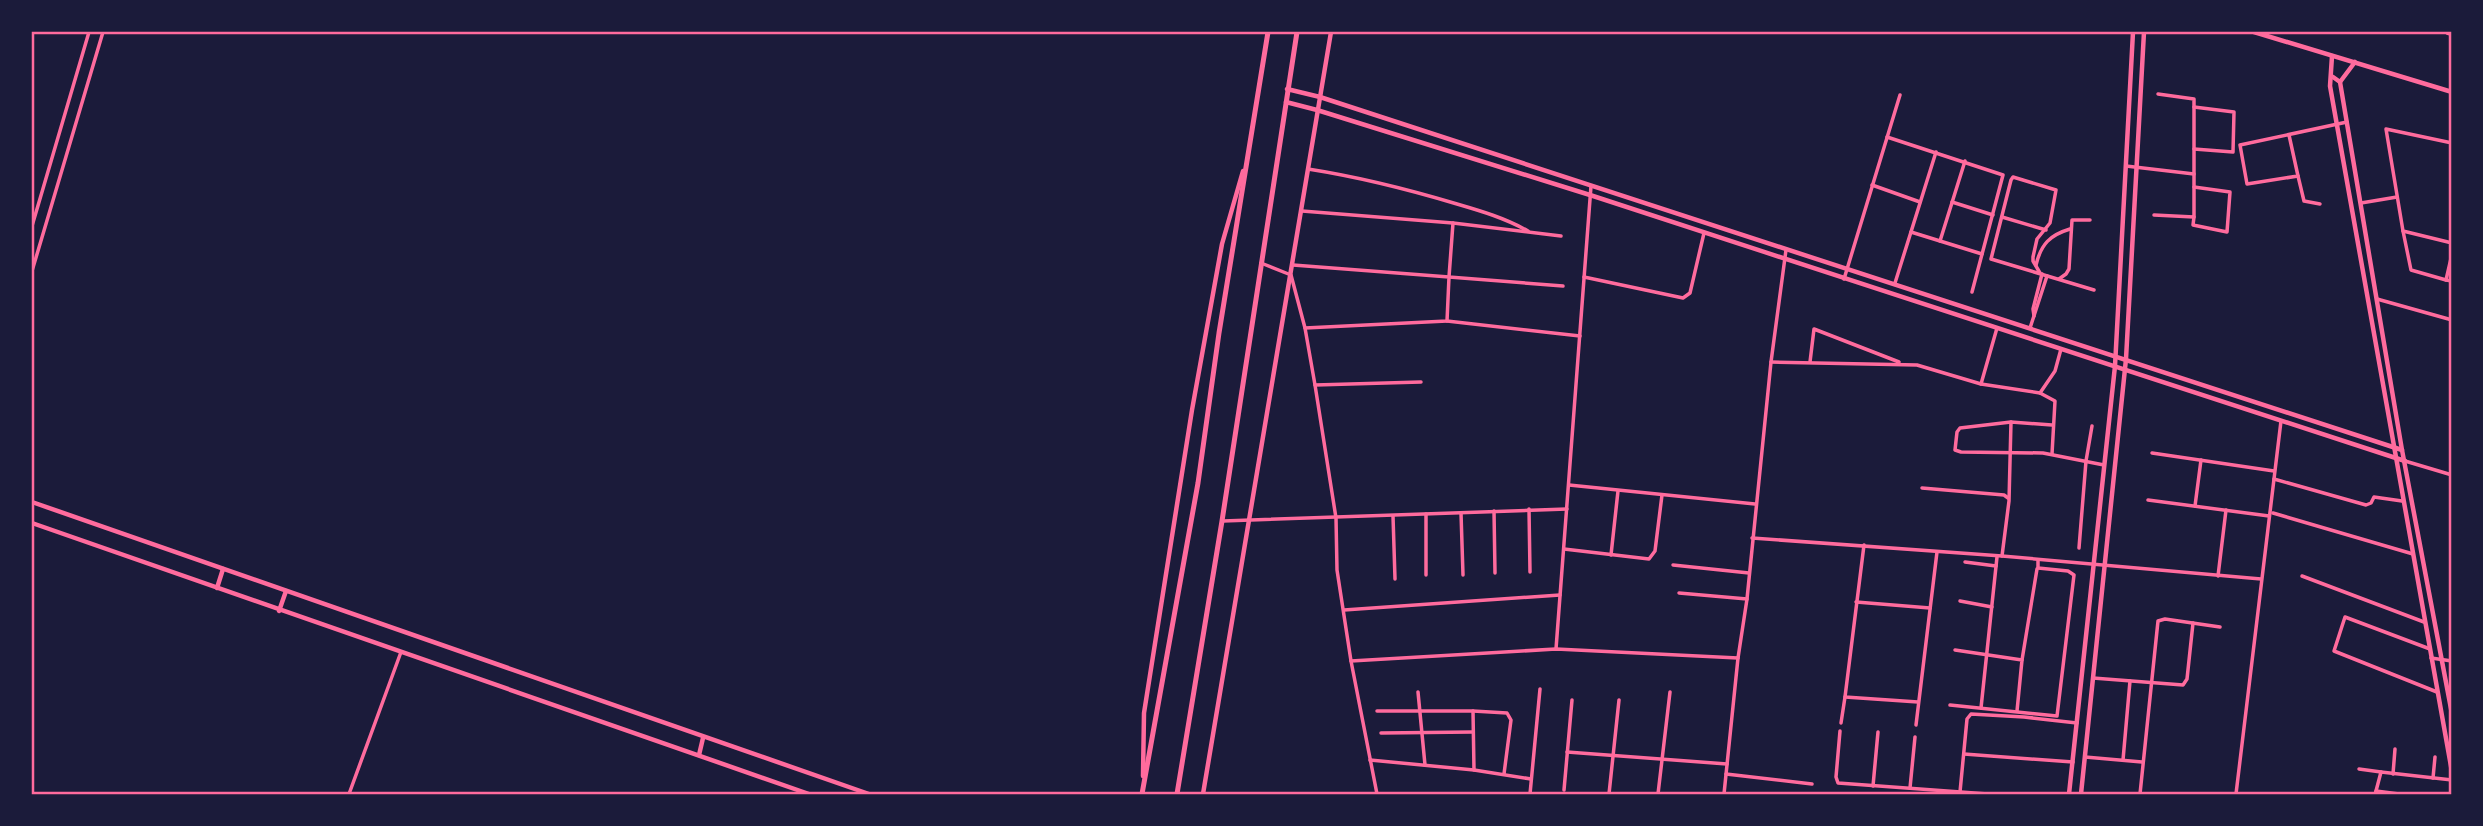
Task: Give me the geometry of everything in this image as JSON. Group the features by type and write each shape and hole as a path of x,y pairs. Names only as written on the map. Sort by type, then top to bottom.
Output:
{"main road":[{"path":"1142,793 1198,483 1219,333 1268,32"},
{"path":"1177,794 1222,522 1297,32"}],"street":[{"path":"32,226 89,32"},
{"path":"32,271 103,32"},
{"path":"1203,794 1223,662 1331,32"},
{"path":"2069,794 2116,356 2133,32"},
{"path":"2081,794 2126,359 2144,32"},
{"path":"2254,32 2452,92"},
{"path":"2332,56 2333,77 2330,86 2452,772"},
{"path":"2340,82 2355,62"},
{"path":"2333,77 2340,82 2402,450 2452,714"},
{"path":"2131,82 2141,82"},
{"path":"1287,88 1592,184 2402,450"},
{"path":"2158,94 2194,99 2193,225 2227,232 2230,192 2194,187"},
{"path":"1843,279 1900,95"},
{"path":"1285,102 1590,195 2452,475"},
{"path":"2194,107 2234,112 2233,152 2194,149"},
{"path":"2298,176 2247,184 2240,145 2347,122"},
{"path":"2452,144 2386,129 2411,270 2449,280 2452,254"},
{"path":"2289,135 2304,201 2320,204"},
{"path":"1887,137 2003,175 1972,292"},
{"path":"1142,793 1144,713 1192,411 1222,244 1250,150"},
{"path":"1895,283 1936,152"},
{"path":"1940,241 1965,161"},
{"path":"2126,166 2194,174"},
{"path":"1308,169 1401,187 1493,215 1529,231"},
{"path":"2030,328 2038,311 2043,274 2033,261 2037,239 2050,223 2056,190 2017,177 2011,180 1991,259 2043,274 2094,290"},
{"path":"1556,649 1592,184"},
{"path":"1872,185 1920,202"},
{"path":"2361,203 2398,197"},
{"path":"1952,202 1993,215"},
{"path":"1302,211 1453,223 1561,236"},
{"path":"2154,215 2194,217"},
{"path":"2001,217 2046,230"},
{"path":"2059,279 2069,269 2070,229 2074,218 2090,220"},
{"path":"1447,321 1453,223"},
{"path":"2036,265 2043,244 2054,235 2070,229"},
{"path":"2403,231 2452,243"},
{"path":"1911,232 1982,254"},
{"path":"1584,277 1684,298 1690,293 1704,233"},
{"path":"32,244 39,246"},
{"path":"1724,794 1771,362 1787,248"},
{"path":"1261,263 1291,275"},
{"path":"1293,265 1563,286"},
{"path":"1291,275 1305,328 1315,386 1336,518 1337,570 1351,661 1377,794"},
{"path":"2377,299 2452,320"},
{"path":"1305,328 1447,321 1580,336"},
{"path":"1981,384 1997,328"},
{"path":"1810,362 1814,329 1901,363 1981,384 2040,393 2055,401 2052,454"},
{"path":"2040,393 2055,371 2062,349"},
{"path":"1771,362 1901,363"},
{"path":"1315,386 1421,382"},
{"path":"2236,794 2281,421"},
{"path":"2052,425 2011,422 1960,428 1954,446 1955,450 1961,452 2052,454 2105,465"},
{"path":"1981,708 1996,566 2000,556 2008,498 2011,422"},
{"path":"2078,548 2092,426"},
{"path":"2151,453 2275,471"},
{"path":"2195,506 2202,460"},
{"path":"2274,479 2366,505 2371,503 2374,497 2402,501"},
{"path":"1569,485 1756,504"},
{"path":"1922,488 2004,495 2008,498"},
{"path":"1611,555 1618,490"},
{"path":"1564,550 1644,559 1653,556 1662,495"},
{"path":"2148,499 2271,515 2413,554"},
{"path":"32,502 869,794"},
{"path":"1529,509 1530,572"},
{"path":"1222,522 1567,509"},
{"path":"2218,576 2226,510"},
{"path":"1494,511 1495,573"},
{"path":"1461,513 1463,575"},
{"path":"1426,514 1426,575"},
{"path":"1393,516 1395,579"},
{"path":"32,523 810,794"},
{"path":"1752,538 2261,579"},
{"path":"1841,723 1864,545"},
{"path":"1916,724 1937,552"},
{"path":"2017,711 2038,560"},
{"path":"1965,562 1996,566"},
{"path":"1673,565 1749,573"},
{"path":"1950,705 2057,716 2074,575 2068,571 2038,568"},
{"path":"217,588 223,569"},
{"path":"2302,576 2425,622"},
{"path":"279,611 286,591"},
{"path":"1679,593 1747,599"},
{"path":"1344,610 1560,595"},
{"path":"1960,601 1993,607"},
{"path":"1856,602 1931,608"},
{"path":"2430,649 2345,617 2334,651 2437,692"},
{"path":"2140,794 2158,621 2165,619 2220,627"},
{"path":"2093,678 2180,686 2186,682 2193,624"},
{"path":"1351,661 1556,649 1738,658"},
{"path":"1955,650 2022,660"},
{"path":"349,794 402,651"},
{"path":"2431,658 2452,661"},
{"path":"2123,760 2130,681"},
{"path":"1530,794 1540,689"},
{"path":"1418,692 1425,765"},
{"path":"1658,794 1670,692"},
{"path":"1845,697 1918,702"},
{"path":"1609,794 1619,700"},
{"path":"1564,790 1572,701"},
{"path":"1377,711 1473,710 1507,713 1510,716 1504,774"},
{"path":"1473,710 1474,770"},
{"path":"1960,792 1967,719 1971,714 2077,723"},
{"path":"1840,731 1836,781 1841,784 1987,794"},
{"path":"1381,733 1473,732"},
{"path":"1873,786 1878,732"},
{"path":"1910,789 1915,737"},
{"path":"699,755 704,738"},
{"path":"2393,774 2395,749"},
{"path":"1567,752 1727,764"},
{"path":"1964,754 2073,762"},
{"path":"2085,757 2143,762"},
{"path":"2433,778 2435,757"},
{"path":"1370,760 1474,770 1531,779"},
{"path":"2359,769 2452,780"},
{"path":"2381,772 2376,793 2399,794"},
{"path":"1726,774 1812,784"}]}
